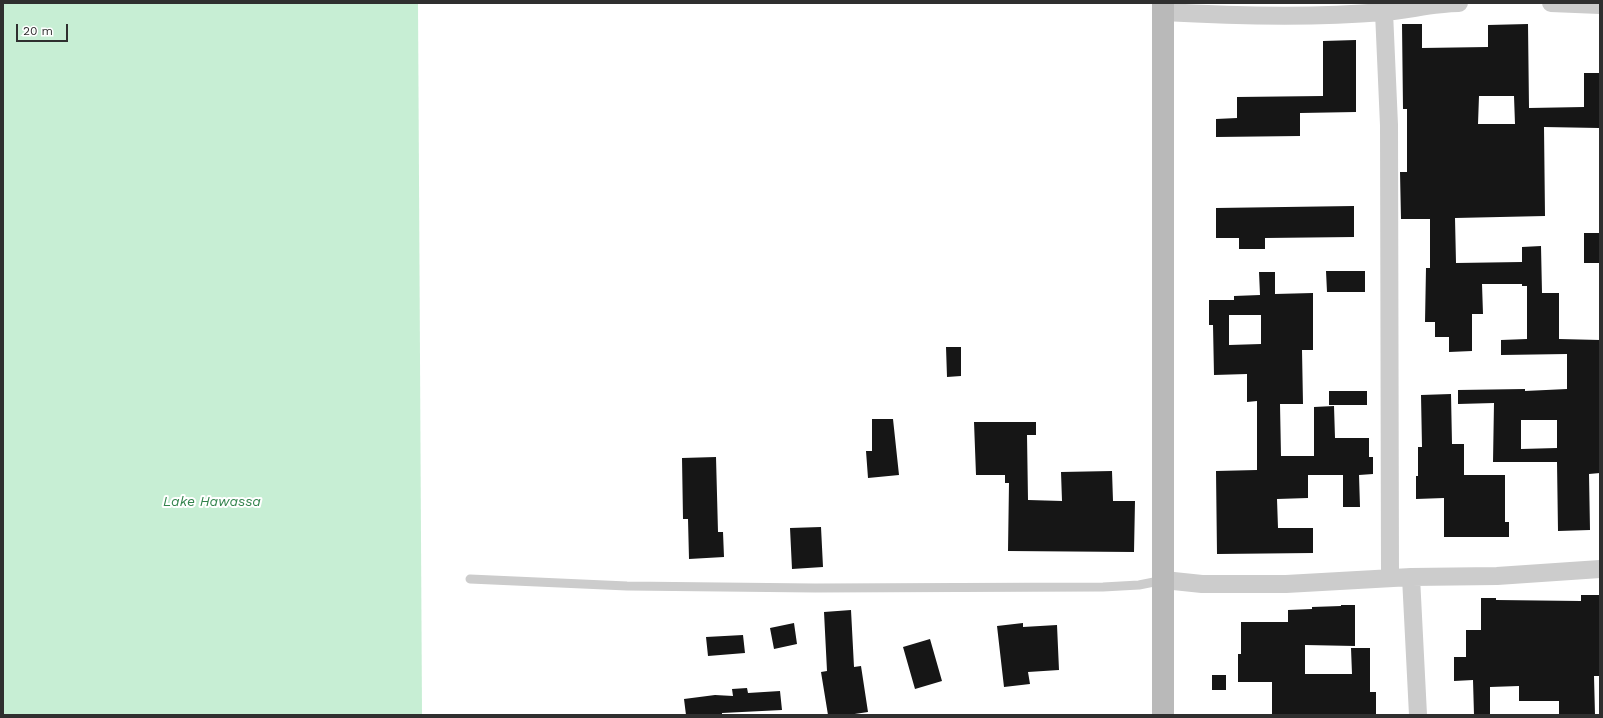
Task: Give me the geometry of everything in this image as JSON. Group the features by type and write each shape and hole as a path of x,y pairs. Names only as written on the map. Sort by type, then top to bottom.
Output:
{"main road":[{"path":"1163,7 1163,715"}],"street":[{"path":"1163,7 1231,16 1384,12 1459,3"},
{"path":"1551,3 1600,5"},
{"path":"1384,12 1389,125 1390,578"},
{"path":"1164,580 1202,584 1286,584 1411,577 1497,576 1600,570"},
{"path":"1411,577 1418,715"}],"lane":[{"path":"470,579 591,586 815,588 1103,587 1139,585 1164,580"}],"water":[{"name":"Lake Hawassa","path":"3,3 418,3 422,715 3,715"}],"building":[{"path":"1402,24 1422,24 1422,48 1488,47 1488,25 1528,24 1529,108 1584,107 1584,73 1600,73 1599,128 1544,127 1545,216 1455,218 1456,263 1522,262 1522,247 1541,246 1542,293 1559,293 1559,339 1600,340 1600,473 1589,474 1590,530 1558,531 1557,462 1493,462 1494,403 1458,404 1458,390 1525,389 1525,391 1567,389 1567,354 1501,355 1501,340 1527,339 1527,286 1522,286 1522,284 1482,284 1483,314 1472,314 1472,351 1449,352 1449,337 1435,337 1435,322 1425,322 1426,268 1430,268 1430,219 1401,219 1400,172 1407,172 1407,109 1403,109","holes":["1479,96 1514,96 1515,124 1478,124","1521,420 1557,420 1557,448 1521,449"]},
{"path":"1356,40 1356,112 1300,113 1300,136 1216,137 1216,119 1237,118 1237,97 1323,96 1323,41"},
{"path":"1354,206 1354,237 1265,238 1265,249 1239,249 1239,238 1216,238 1216,208"},
{"path":"1584,233 1600,233 1600,263 1584,263"},
{"path":"1326,271 1365,271 1365,292 1327,292"},
{"path":"1259,272 1275,272 1275,294 1313,293 1313,350 1302,350 1303,404 1280,404 1281,456 1314,456 1314,407 1334,406 1335,438 1369,438 1369,457 1373,457 1373,474 1359,475 1360,507 1343,507 1343,475 1308,475 1308,498 1277,499 1278,528 1313,528 1313,553 1217,554 1216,471 1257,470 1257,401 1247,402 1247,374 1214,375 1213,325 1209,325 1209,300 1234,300 1234,296 1260,295","holes":["1229,315 1261,315 1261,344 1229,345"]},
{"path":"946,347 961,347 961,376 947,377"},
{"path":"1329,391 1367,391 1367,405 1329,405"},
{"path":"1451,394 1452,444 1464,444 1464,475 1505,475 1505,522 1509,522 1509,537 1444,537 1444,498 1416,499 1418,447 1422,447 1421,395"},
{"path":"872,419 893,419 899,475 868,478 866,451 872,451"},
{"path":"974,422 1036,422 1036,435 1027,435 1028,500 1062,501 1061,472 1112,471 1113,501 1135,501 1134,552 1008,551 1009,483 1005,483 1005,475 976,475"},
{"path":"716,457 718,532 723,532 724,557 689,559 688,519 683,519 682,458"},
{"path":"821,527 823,567 792,569 790,528"},
{"path":"1581,595 1600,595 1600,676 1594,676 1595,715 1559,715 1559,701 1519,701 1519,686 1490,687 1490,715 1474,715 1473,680 1454,681 1454,657 1466,657 1466,630 1481,630 1481,598 1496,598 1496,600 1581,601"},
{"path":"1355,605 1355,646 1305,645 1305,674 1352,674 1351,648 1370,648 1370,692 1376,692 1376,715 1272,715 1272,682 1238,682 1238,654 1241,654 1241,622 1288,622 1288,610 1312,609 1312,607"},
{"path":"851,610 854,667 861,666 868,712 848,715 828,715 821,672 827,671 824,612"},
{"path":"794,623 797,644 774,649 770,628"},
{"path":"1023,623 1023,627 1057,625 1059,670 1028,672 1030,684 1004,687 997,626"},
{"path":"743,635 745,653 708,656 706,637"},
{"path":"930,639 942,681 915,689 903,647"},
{"path":"1212,675 1226,675 1226,690 1212,690"},
{"path":"747,688 748,693 780,691 782,710 722,713 722,715 686,715 684,699 715,695 733,696 732,689"}]}
